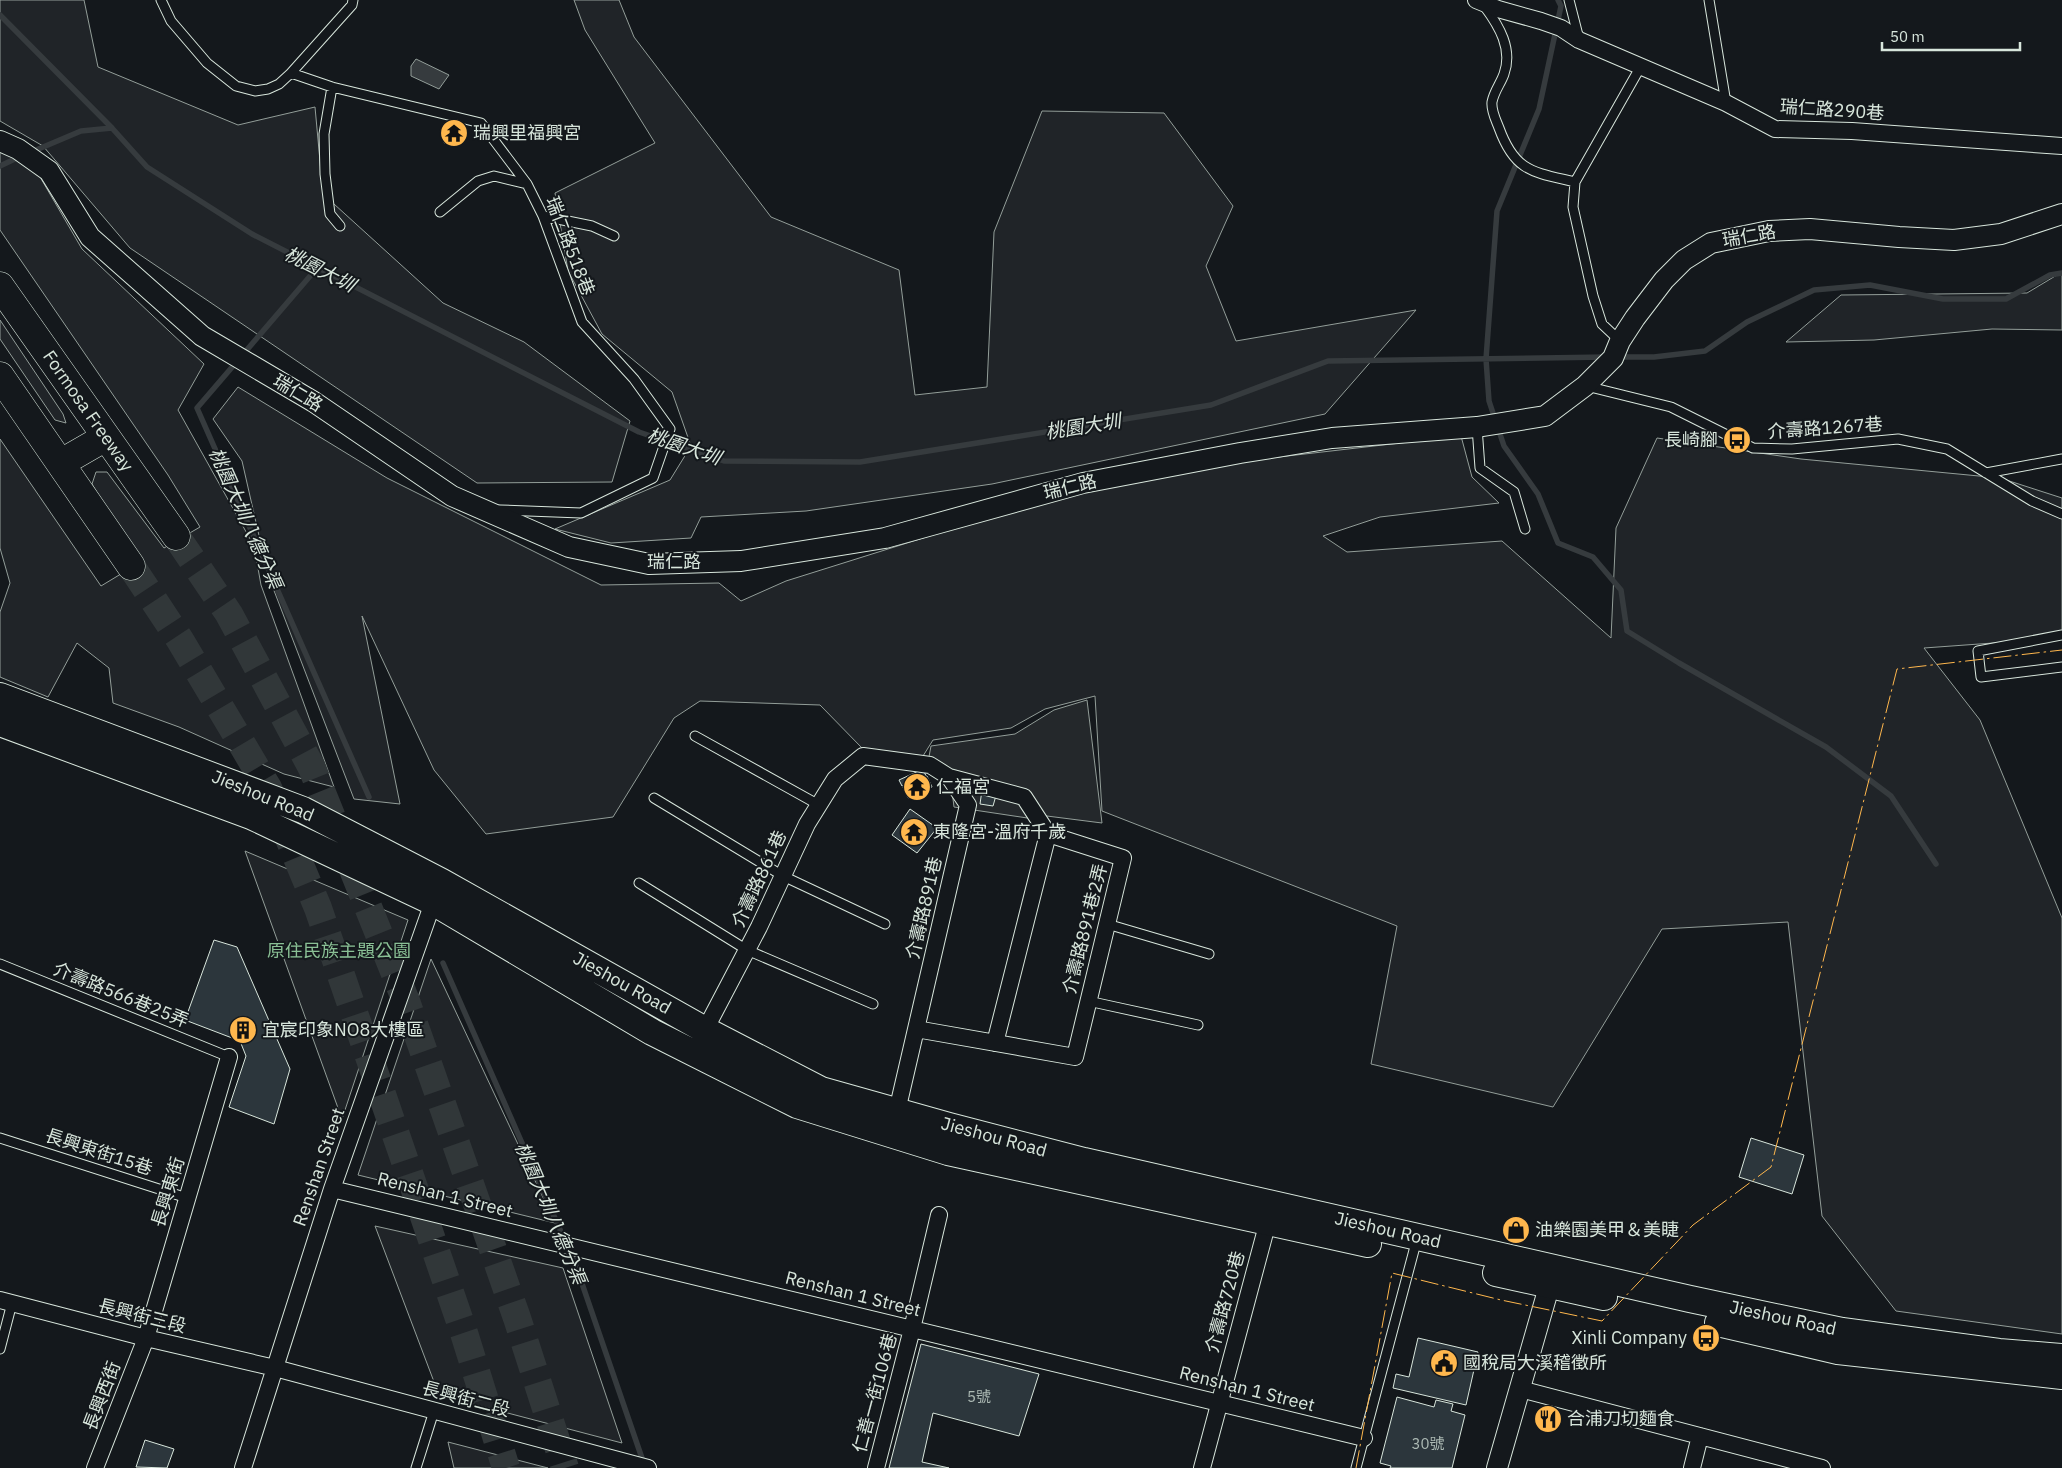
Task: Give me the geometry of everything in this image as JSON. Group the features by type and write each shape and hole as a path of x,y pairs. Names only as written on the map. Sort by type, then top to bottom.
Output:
{"highway":[{"name":"Formosa Freeway","path":"0,286 176,536"},
{"path":"0,376 131,566"},
{"path":"61,463 106,437"}],"main road":[{"name":"Jieshou Road","path":"0,696 303,810 437,892 652,1032 797,1105 948,1152 1270,1213 1552,1276 1838,1351 2062,1376"},
{"name":"Jieshou Road","path":"0,723 251,816 437,892 822,1090 1270,1213"},
{"name":"Jieshou Road","path":"1552,1276 1690,1299 1842,1331 1999,1352 2062,1357"}],"street":[{"name":"瑞仁路290巷","path":"1479,1 1561,28 1579,40 1726,104 1775,129 1852,131 2062,146"},
{"name":"瑞仁路","path":"0,141 18,149 49,171 90,237 202,336 314,402 452,496 569,547 649,564 741,561 886,538 1083,483 1240,453 1332,438 1477,427 1545,416 1585,386 1613,358 1620,341 1635,318 1664,280 1684,260 1711,243 1769,231 1810,228 1899,237 1954,240 2001,234 2062,214"},
{"name":"介壽路861巷","path":"705,1030 747,950 807,824 835,779 863,756"},
{"name":"介壽路891巷","path":"863,756 930,765 949,777 968,805 897,1112"},
{"path":"916,1029 995,1043 1048,834 1024,797 949,777"},
{"name":"介壽路891巷2弄","path":"995,1043 1075,1057 1123,858 1048,834"},
{"name":"Renshan Street","path":"243,1468 332,1189 437,892"},
{"name":"長興東街","path":"146,1338 229,1057"},
{"name":"Renshan 1 Street","path":"332,1189 1364,1438"},
{"name":"介壽路720巷","path":"1202,1468 1270,1213"},
{"name":"仁善一街106巷","path":"876,1468 912,1329 938,1215"},
{"path":"1498,1468 1552,1276"},
{"name":"長興街三段","path":"6,1301 146,1338 275,1368"},
{"name":"長興西街","path":"95,1468 146,1338"},
{"name":"長興街二段","path":"275,1368 648,1468"},
{"path":"1520,1389 1822,1468"},
{"path":"1692,1468 1700,1436"}],"lane":[{"path":"161,0 170,21 207,63 236,86 256,91 268,89 279,84 291,73 352,5 353,0"},
{"path":"1569,0 1579,40"},
{"path":"1708,0 1726,104"},
{"path":"1479,1 1497,24 1507,48 1504,74 1498,84 1492,102 1493,112 1507,148 1524,167 1575,182"},
{"path":"1620,341 1602,324 1593,296 1573,207 1575,182 1641,66"},
{"name":"瑞仁路518巷","path":"291,73 332,88 481,123 527,184 543,216 582,322 634,379 670,429 653,478 581,513 484,510"},
{"path":"332,88 324,134 325,174 330,214 340,226"},
{"path":"440,212 478,181 494,176 527,184"},
{"path":"543,216 592,226 614,236"},
{"name":"介壽路1267巷","path":"1585,386 1671,407 1753,448 1792,449 1898,439 1947,449 2032,501 2062,514"},
{"path":"1477,427 1480,468 1514,492 1525,529"},
{"path":"1986,473 2062,459"},
{"path":"2062,635 1978,651 1981,677 2062,667"},
{"path":"695,736 819,805"},
{"path":"654,798 783,876 885,924"},
{"path":"639,883 747,950 873,1004"},
{"path":"1107,924 1209,954"},
{"name":"介壽路566巷25弄","path":"0,964 229,1057"},
{"path":"1088,1001 1198,1025"},
{"name":"長興東街15巷","path":"0,1138 187,1198"},
{"path":"1356,1468 1415,1246"},
{"path":"0,1349 6,1301"},
{"path":"416,1468 434,1411"}],"green space":[{"path":"0,0 84,0 98,67 238,125 315,107 323,194 443,303 524,342 630,421 612,482 477,483 130,248 43,146 0,121"},
{"path":"574,0 619,0 634,37 771,217 899,270 915,395 987,387 994,232 1042,111 1164,113 1233,206 1206,266 1236,341 1416,310 1325,414 992,484 806,511 701,517 691,538 611,543 555,529 670,480 691,446 672,392 602,334 568,271 555,193 655,143 585,30"},
{"path":"0,151 36,170 82,249 204,364 178,410 254,546 261,585 334,787 284,774 179,727 113,703 109,668 77,643 48,697 0,677 0,612 10,583 0,548 0,439 101,586 139,563 92,484 96,472 107,472 164,548 200,527 168,475 0,230"},
{"path":"2062,272 2062,330 1992,329 1874,340 1786,342 1841,295 2027,293"},
{"path":"0,320 63,414 66,423 55,420 0,339"},
{"path":"238,387 387,478 601,585 719,583 741,601 786,581 1036,503 1149,476 1270,458 1461,436 1472,477 1499,503 1380,517 1323,536 1347,552 1502,541 1611,638 1616,528 1657,438 1801,459 2000,478 2062,498 2062,638 1924,648 1980,720 2062,918 2062,1334 1896,1311 1822,1216 1788,922 1662,929 1553,1107 1371,1064 1397,926 1102,811 1095,696 1045,709 1011,728 933,740 923,756 862,748 820,705 700,701 674,718 613,817 486,834 434,770 362,616 400,804 354,799 268,575 242,461 213,419"},
{"name":"原住民族主題公園","path":"245,851 408,920 342,1119"},
{"path":"431,959 555,1223 358,1175"},
{"path":"375,1226 563,1268 622,1443 439,1395"},
{"path":"448,1442 548,1468 454,1468"}],"shaded area":[{"path":"416,59 449,75 439,89 411,76 411,66"},
{"path":"1087,700 1102,823 1039,815 1034,819 954,807 950,775 928,762 931,746 1015,734 1054,710"}],"building":[{"name":"瑞興里福興宮","path":"450,120 463,122 458,145 444,143"},
{"path":"923,769 926,776 902,786 899,780"},
{"name":"仁福宮","path":"927,776 932,787 908,798 903,787"},
{"path":"982,790 997,792 993,806 980,804"},
{"name":"東隆宮-溫府千歲","path":"910,809 937,828 917,853 892,835"},
{"name":"宜宸印象NO8大樓區","path":"214,940 237,947 290,1069 274,1124 229,1107 246,1056 240,1041 185,1020"},
{"path":"1751,1138 1804,1155 1792,1194 1739,1177"},
{"name":"國稅局大溪稽徵所","path":"1418,1338 1478,1352 1466,1405 1393,1388 1396,1374 1409,1377"},
{"path":"921,1344 1039,1374 1019,1436 933,1413 922,1462 949,1468 889,1468"},
{"path":"1397,1397 1434,1407 1436,1400 1453,1404 1451,1411 1465,1415 1452,1468 1390,1468 1391,1466 1380,1463"},
{"path":"145,1440 174,1449 167,1468 136,1467"}],"waterway":[{"path":"1558,0 1561,6 1539,109 1497,211 1486,359 1489,401 1504,446 1538,494 1558,543 1593,557 1621,590 1627,631 1826,747 1891,796 1936,864"},
{"name":"桃園大圳","path":"0,15 112,128 147,167 252,234 639,432 724,461 860,462 1211,405 1328,361 1607,357"},
{"path":"29,153 81,131 112,128"},
{"path":"0,166 21,156"},
{"name":"桃園大圳八德分渠","path":"317,268 197,408 369,797"},
{"path":"1617,357 1654,357 1705,351 1747,322 1814,290 1870,285 1943,299 2006,299 2050,275 2062,273"},
{"name":"桃園大圳八德分渠","path":"443,963 576,1266 644,1464"}],"tunnel":[{"path":"176,536 229,614 312,768 406,1001 517,1318 565,1468"},
{"path":"131,566 180,640 268,788 318,908 464,1333 506,1468"}],"power":[{"path":"1356,1468 1392,1273 1501,1300 1602,1321 1693,1225 1771,1167 1897,669 2062,650"}],"place":[{"name":"瑞興里福興宮","path":"454,133"},
{"name":"長崎腳","path":"1737,440"},
{"name":"仁福宮","path":"917,787"},
{"name":"東隆宮-溫府千歲","path":"914,832"},
{"name":"宜宸印象NO8大樓區","path":"243,1030"},
{"name":"油樂園美甲＆美睫","path":"1516,1230"},
{"name":"Xinli Company","path":"1706,1338"},
{"name":"國稅局大溪稽徵所","path":"1444,1363"},
{"name":"合浦刀切麵食","path":"1548,1419"}]}
